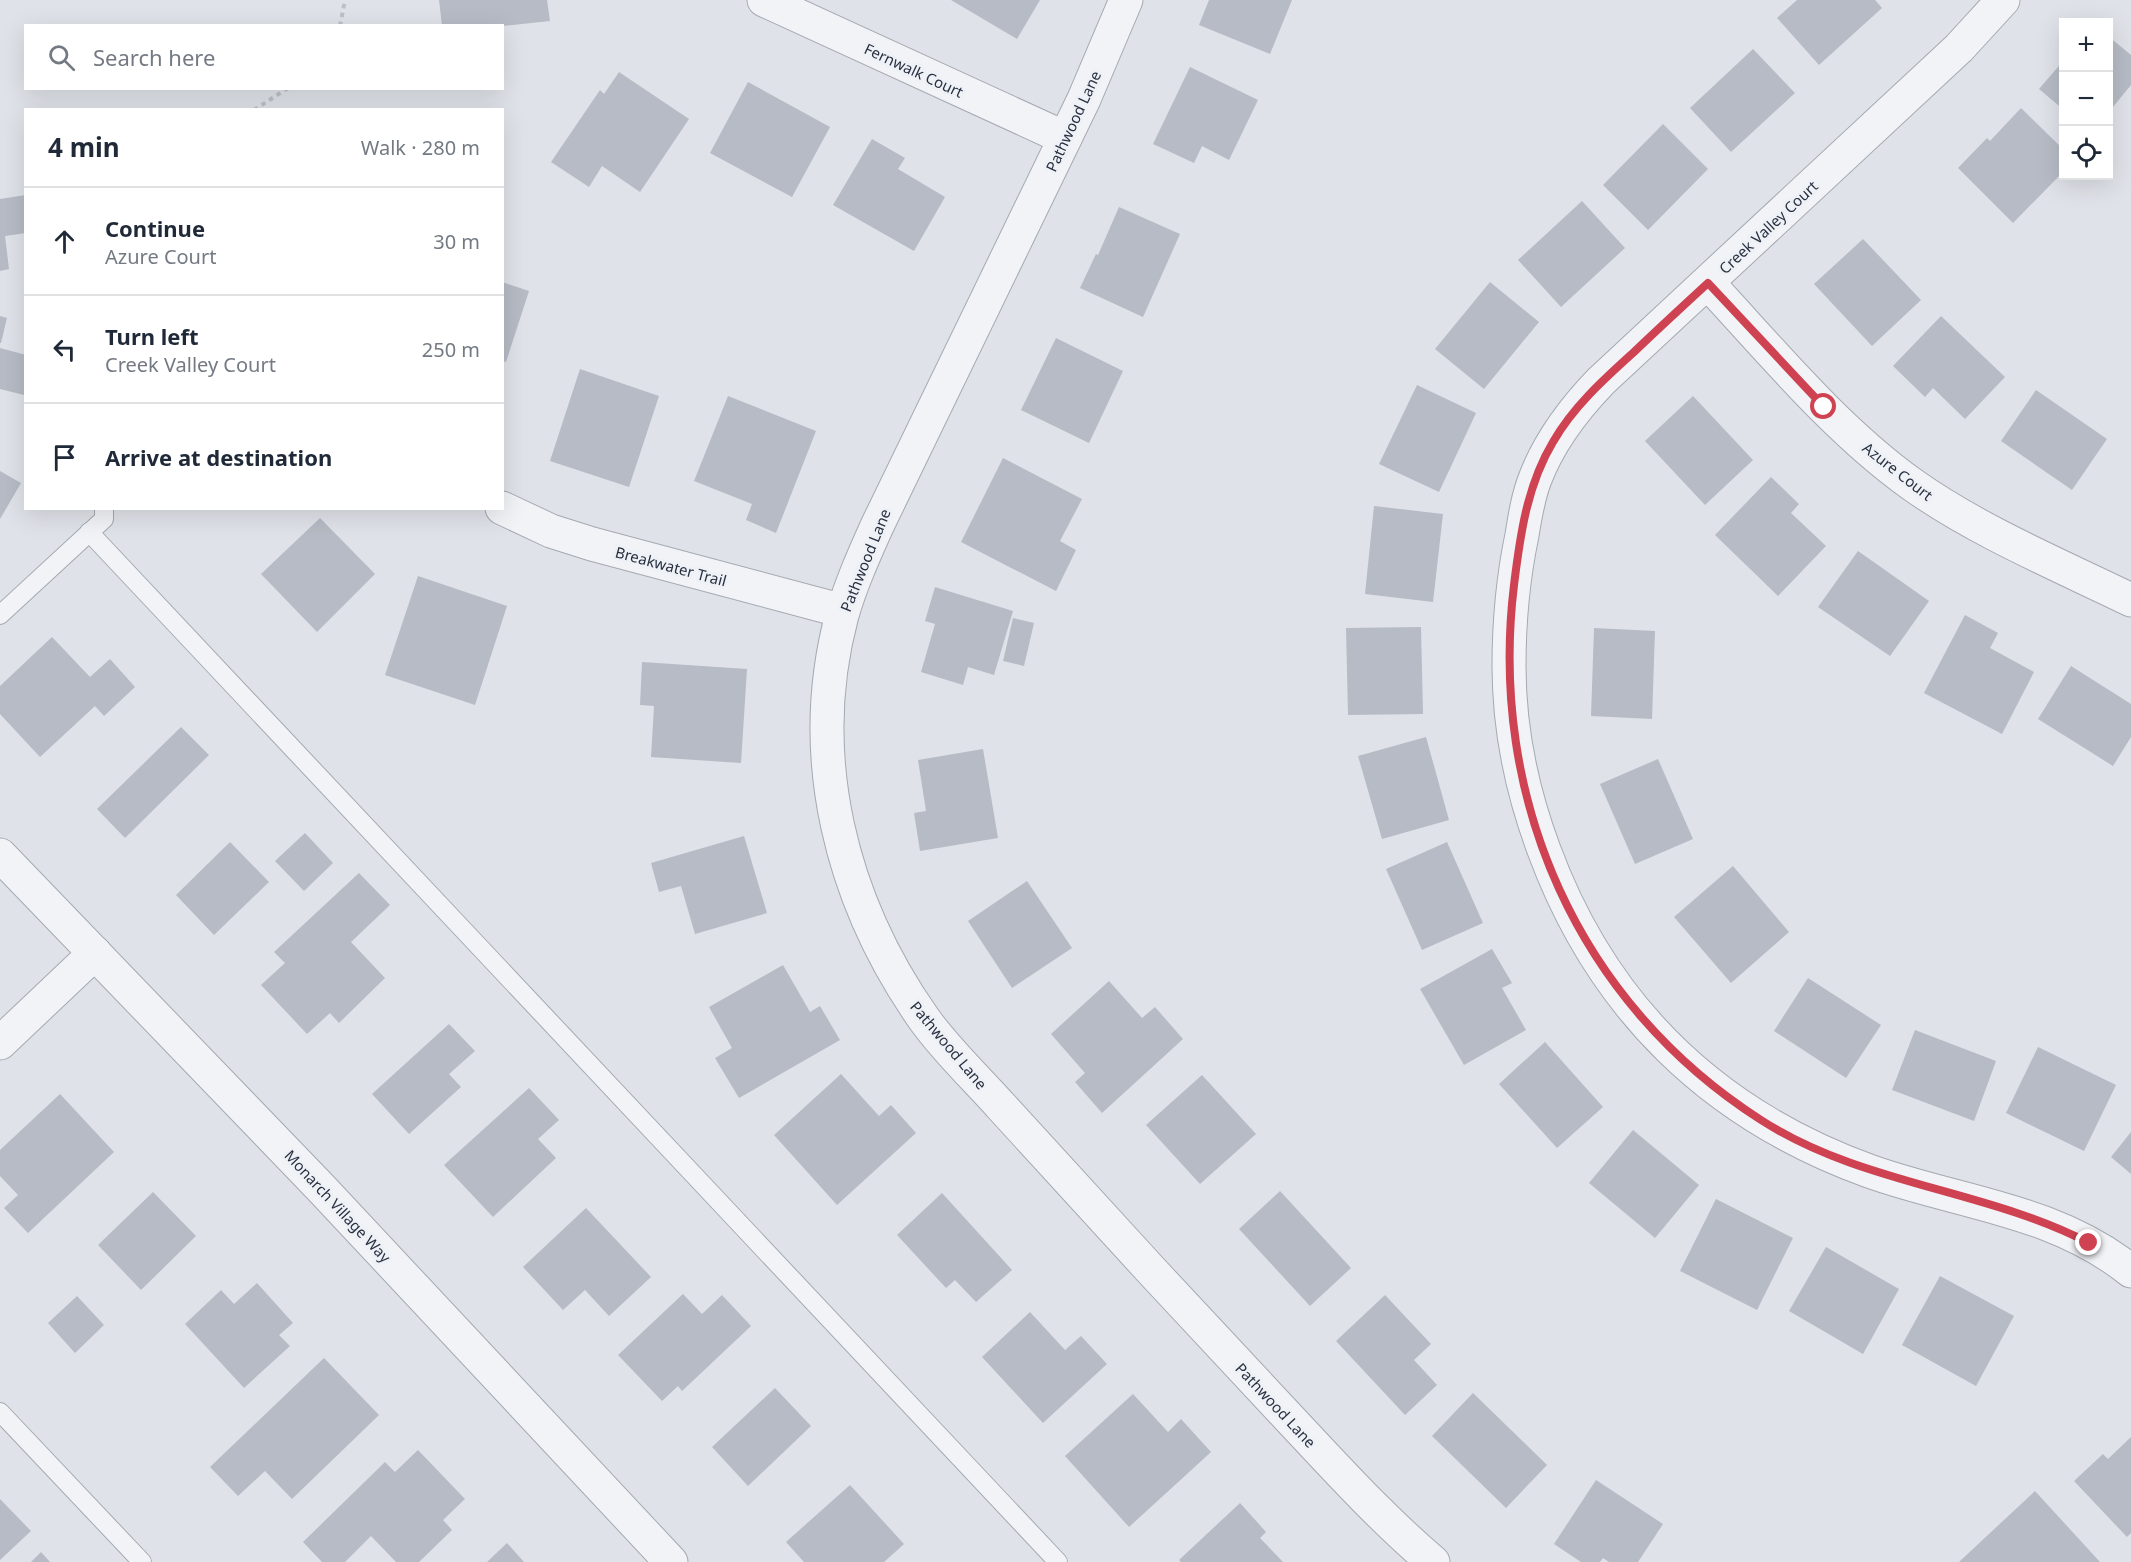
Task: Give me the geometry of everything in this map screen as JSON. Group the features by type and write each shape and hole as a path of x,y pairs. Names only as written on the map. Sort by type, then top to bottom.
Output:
{"street":[{"name":"Fernwalk Court","path":"764,0 1065,138"},
{"name":"Pathwood Lane","path":"1126,0 1065,138 853,582 836,642 827,715 827,747 833,803 854,889 887,961 926,1023 1353,1487 1433,1562"},
{"name":"Creek Valley Court","path":"2003,0 1959,48 1585,398 1554,440 1534,480 1527,504 1517,560 1511,610 1509,677 1511,704 1517,754 1526,799 1562,896 1608,976 1646,1025 1698,1074 1761,1120 1815,1149 1871,1172 2032,1217 2063,1230 2115,1259 2131,1271"},
{"name":"Azure Court","path":"1708,283 1824,407 1886,466 1913,486 1964,517 2131,600"},
{"name":"Breakwater Trail","path":"504,508 551,531 592,544 843,611"},
{"name":"Monarch Village Way","path":"0,855 329,1197 671,1562"},
{"path":"0,1043 95,953"}],"lane":[{"path":"0,615 104,519 104,510"},
{"path":"89,532 1058,1562"},
{"path":"0,1412 142,1562"}],"path":[{"path":"340,24 345,0"},
{"path":"257,108 285,90"}],"building":[{"path":"439,0 547,0 550,21 504,26 442,24"},
{"path":"951,0 1040,0 1017,39"},
{"path":"1209,0 1292,0 1270,54 1199,25"},
{"path":"1797,0 1875,0 1882,8 1819,65 1777,18"},
{"path":"2113,40 2131,55 2131,85 2113,107"},
{"path":"1753,49 1795,93 1731,152 1690,108"},
{"path":"2059,66 2059,106 2039,89"},
{"path":"1190,67 1258,100 1229,160 1202,146 1194,163 1153,144"},
{"path":"619,72 689,119 640,192 602,166 589,187 551,162 600,90 604,94"},
{"path":"748,82 830,127 792,197 710,153"},
{"path":"2021,108 2059,145 2059,176 2013,223 1958,168 1987,138 1990,141"},
{"path":"1663,124 1708,169 1648,230 1603,185"},
{"path":"872,139 905,158 898,169 945,197 914,251 833,205"},
{"path":"24,195 24,233 5,236 9,269 0,271 0,199"},
{"path":"1582,201 1625,248 1561,307 1518,260"},
{"path":"1119,207 1180,234 1143,317 1080,288 1096,254 1098,255"},
{"path":"1863,239 1921,300 1872,346 1814,284"},
{"path":"1490,282 1539,322 1484,389 1435,349"},
{"path":"504,283 529,291 506,362 504,362"},
{"path":"0,316 7,318 1,343 0,343"},
{"path":"1941,316 2005,377 1965,419 1933,388 1925,397 1893,366"},
{"path":"1056,338 1123,371 1089,443 1021,410"},
{"path":"0,348 24,354 24,395 0,389"},
{"path":"580,369 659,396 629,487 550,461"},
{"path":"1417,385 1476,413 1439,492 1379,464"},
{"path":"2036,390 2107,439 2072,490 2001,441"},
{"path":"728,396 816,431 776,533 746,520 752,504 694,481"},
{"path":"1693,396 1753,460 1705,505 1645,441"},
{"path":"1003,458 1082,499 1060,541 1076,550 1056,591 961,542"},
{"path":"0,471 21,483 0,519"},
{"path":"1771,477 1799,504 1791,513 1826,546 1778,596 1715,535"},
{"path":"1374,506 1443,514 1433,602 1365,594"},
{"path":"320,518 375,574 317,632 261,574"},
{"path":"1858,551 1929,601 1890,656 1818,607"},
{"path":"418,576 507,606 475,705 385,675"},
{"path":"935,587 1013,611 994,675 968,667 963,685 921,672 935,624 925,621"},
{"path":"1965,615 1998,633 1990,648 2034,672 2002,734 1924,693"},
{"path":"1013,618 1034,623 1024,666 1003,661"},
{"path":"1421,627 1423,714 1348,715 1346,628"},
{"path":"1594,628 1655,631 1652,719 1591,716"},
{"path":"52,637 90,677 110,659 135,687 104,716 95,706 40,757 0,714 0,686"},
{"path":"642,662 747,669 741,763 651,757 654,706 640,705"},
{"path":"2071,666 2131,704 2131,737 2113,766 2038,719"},
{"path":"181,727 209,755 125,838 97,809"},
{"path":"1426,737 1449,820 1382,839 1358,756"},
{"path":"983,749 998,838 920,851 914,813 926,811 918,760"},
{"path":"1658,759 1693,839 1635,864 1600,784"},
{"path":"305,833 333,863 304,891 275,861"},
{"path":"744,836 767,913 695,934 681,886 659,892 651,863"},
{"path":"230,842 269,882 214,935 176,895"},
{"path":"1447,842 1483,923 1422,950 1386,869"},
{"path":"1733,866 1789,932 1731,983 1674,917"},
{"path":"359,873 390,905 351,942 385,978 339,1023 330,1013 307,1034 261,985 285,963 274,952"},
{"path":"1027,881 1072,948 1012,988 968,921"},
{"path":"1492,949 1512,983 1502,988 1526,1030 1464,1065 1420,989"},
{"path":"783,965 810,1012 820,1006 840,1040 739,1098 715,1058 732,1048 709,1007"},
{"path":"1808,978 1881,1025 1846,1078 1774,1031"},
{"path":"1109,981 1142,1018 1155,1007 1183,1039 1102,1113 1075,1082 1085,1073 1051,1034"},
{"path":"449,1024 475,1051 449,1074 461,1087 409,1134 372,1094"},
{"path":"1915,1030 1996,1061 1974,1121 1892,1090"},
{"path":"1545,1042 1603,1107 1557,1148 1499,1084"},
{"path":"2038,1047 2116,1085 2084,1151 2006,1113"},
{"path":"841,1074 879,1116 891,1105 916,1133 837,1205 774,1135"},
{"path":"1202,1075 1256,1134 1200,1184 1146,1125"},
{"path":"529,1088 559,1120 538,1139 556,1158 493,1217 444,1165"},
{"path":"60,1094 114,1152 28,1233 4,1208 18,1195 0,1176 0,1150"},
{"path":"1633,1130 1699,1185 1655,1238 1589,1183"},
{"path":"2131,1132 2131,1174 2111,1157"},
{"path":"1280,1191 1351,1268 1310,1306 1239,1229"},
{"path":"153,1192 196,1236 141,1290 98,1245"},
{"path":"942,1193 1012,1270 976,1302 955,1280 946,1288 897,1235"},
{"path":"1716,1199 1793,1238 1757,1310 1680,1271"},
{"path":"586,1208 651,1277 609,1316 585,1290 563,1310 523,1267"},
{"path":"1826,1247 1899,1289 1863,1354 1789,1311"},
{"path":"1940,1276 2014,1316 1976,1386 1902,1345"},
{"path":"257,1283 293,1323 279,1335 290,1346 244,1388 185,1324 221,1290 234,1304"},
{"path":"683,1294 702,1314 722,1295 751,1326 682,1391 678,1386 662,1401 618,1355"},
{"path":"1385,1295 1431,1344 1414,1360 1437,1385 1405,1415 1336,1341"},
{"path":"77,1296 104,1325 75,1353 48,1323"},
{"path":"1030,1312 1065,1350 1081,1336 1107,1364 1043,1423 982,1357"},
{"path":"324,1358 379,1415 292,1499 265,1471 238,1496 210,1467"},
{"path":"775,1388 811,1426 748,1486 712,1447"},
{"path":"1473,1393 1547,1465 1506,1508 1432,1436"},
{"path":"1133,1394 1168,1432 1181,1419 1211,1452 1129,1527 1065,1456"},
{"path":"2131,1437 2131,1533 2127,1537 2074,1481 2103,1454 2108,1459"},
{"path":"418,1450 465,1499 443,1520 452,1530 419,1562 396,1562 371,1536 345,1562 322,1562 303,1542 385,1462 395,1472"},
{"path":"1596,1480 1663,1524 1638,1562 1609,1562 1603,1558 1600,1562 1581,1562 1554,1544"},
{"path":"850,1485 904,1544 884,1562 804,1562 786,1542"},
{"path":"2035,1491 2100,1562 1959,1562"},
{"path":"0,1499 31,1531 0,1560"},
{"path":"1240,1503 1266,1532 1260,1538 1283,1562 1181,1562 1179,1560"},
{"path":"507,1543 524,1562 487,1562"},
{"path":"41,1552 50,1562 31,1562"}],"route":[{"path":"1824,407 1708,283 1601,381 1569,418 1554,440 1534,480 1527,504 1517,560 1511,610 1509,646 1511,704 1518,764 1526,799 1562,896 1608,976 1646,1025 1698,1074 1761,1120 1815,1149 1871,1172 2032,1217 2089,1243"}]}
